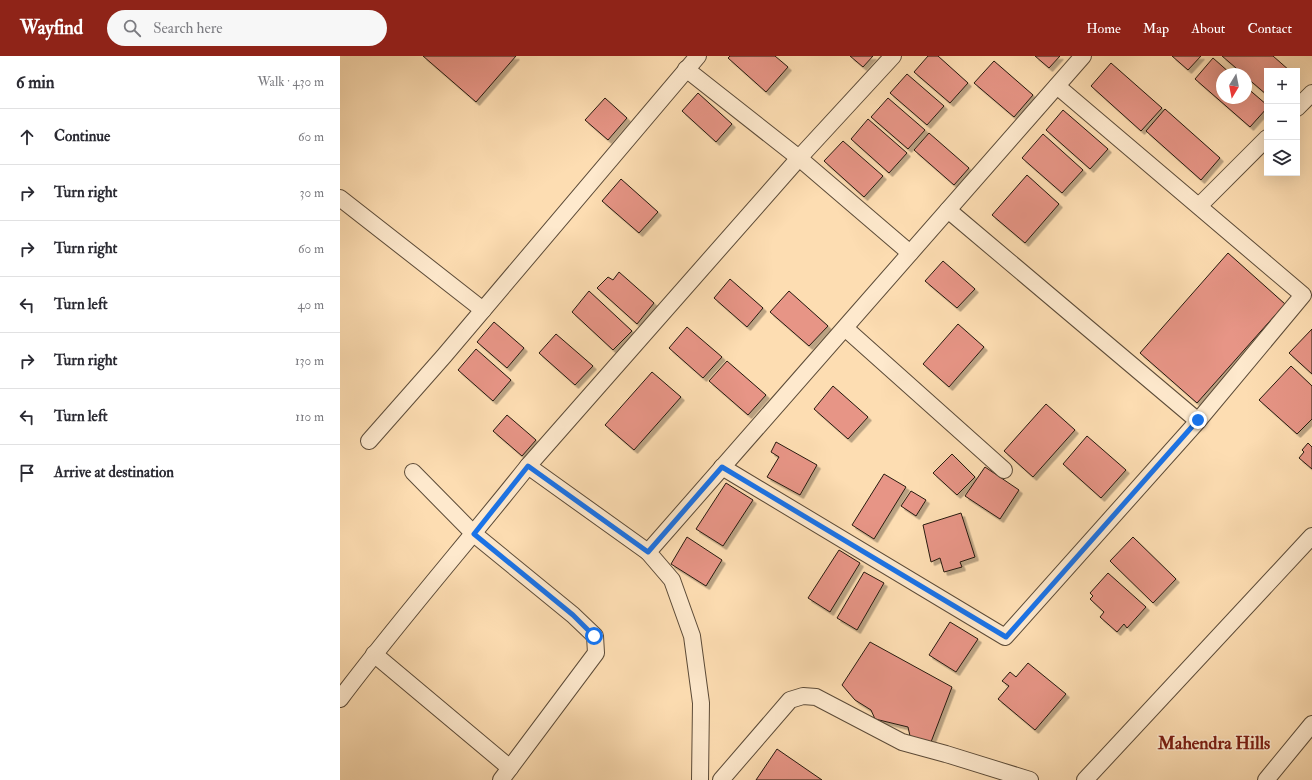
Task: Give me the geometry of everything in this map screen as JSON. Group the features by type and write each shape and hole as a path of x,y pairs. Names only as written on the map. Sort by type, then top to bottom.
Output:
{"street":[{"path":"369,441 483,310 698,56"},
{"path":"340,699 374,654 474,534 528,466 799,158 892,56"},
{"path":"648,552 1083,56"},
{"path":"686,69 799,158 910,253"},
{"path":"722,467 1006,637 1198,420 1308,290 1199,206 1057,86"},
{"path":"1300,105 1312,93"},
{"path":"1199,206 1265,140"},
{"path":"340,198 483,310"},
{"path":"948,210 1198,420"},
{"path":"845,328 1004,470"},
{"path":"528,466 648,552 672,580 692,636 701,703 700,780"},
{"path":"374,654 506,774 596,653 594,636 573,615 474,534 413,472"},
{"path":"1084,780 1312,536"},
{"path":"722,780 790,700 803,696 816,697 902,742 1030,780"},
{"path":"1266,780 1312,724"}],"building":[{"path":"423,56 516,56 476,102"},
{"path":"730,56 775,56 788,67 766,92 728,58"},
{"path":"850,56 873,56 863,67"},
{"path":"928,56 938,56 968,83 950,103 914,72"},
{"path":"1035,56 1060,56 1049,68"},
{"path":"1172,56 1201,56 1188,70"},
{"path":"1222,56 1273,56 1287,68 1264,68 1264,92 1252,82 1252,68 1236,68"},
{"path":"1213,58 1224,68 1216,68 1216,97 1195,79"},
{"path":"994,61 1033,95 1014,117 974,83"},
{"path":"1111,63 1162,108 1141,131 1091,86"},
{"path":"907,74 944,106 927,125 890,93"},
{"path":"1252,92 1264,102 1264,111 1250,127 1224,104 1252,104"},
{"path":"698,93 732,124 716,142 682,111"},
{"path":"605,98 627,118 608,140 585,120"},
{"path":"888,98 925,130 908,149 871,117"},
{"path":"1165,109 1220,158 1201,180 1146,131"},
{"path":"1063,110 1108,149 1090,169 1046,130"},
{"path":"868,119 907,153 889,173 851,139"},
{"path":"929,133 969,168 954,185 914,150"},
{"path":"1043,134 1083,170 1062,193 1022,158"},
{"path":"843,141 883,176 864,197 824,161"},
{"path":"1027,175 1059,204 1025,243 992,215"},
{"path":"621,179 658,212 639,233 602,201"},
{"path":"1228,253 1285,304 1197,403 1140,353"},
{"path":"943,261 975,289 957,308 925,281"},
{"path":"619,272 654,303 637,324 597,288 608,277 613,280"},
{"path":"730,279 763,308 747,327 714,298"},
{"path":"589,291 632,331 613,350 572,312"},
{"path":"789,291 828,326 809,346 770,312"},
{"path":"494,322 524,348 507,368 477,342"},
{"path":"958,324 984,347 949,387 923,364"},
{"path":"687,327 722,357 703,378 669,348"},
{"path":"1312,329 1312,374 1289,353"},
{"path":"556,334 593,366 575,385 539,353"},
{"path":"476,349 511,380 493,401 458,370"},
{"path":"727,361 766,395 748,415 709,381"},
{"path":"1291,366 1312,386 1312,419 1297,434 1259,400"},
{"path":"652,372 681,397 634,450 605,425"},
{"path":"833,386 868,417 848,439 814,409"},
{"path":"1046,404 1075,430 1033,477 1004,451"},
{"path":"507,415 536,440 522,456 493,431"},
{"path":"1087,436 1126,470 1101,498 1063,464"},
{"path":"776,442 817,465 800,495 767,477 779,457 771,452"},
{"path":"1308,443 1312,447 1312,469 1299,458 1304,452 1302,450"},
{"path":"952,454 975,477 957,495 933,473"},
{"path":"985,467 1019,490 1000,519 965,496"},
{"path":"884,474 906,487 874,539 852,525"},
{"path":"726,483 753,500 723,546 696,529"},
{"path":"911,491 926,500 916,516 901,506"},
{"path":"961,513 975,557 960,562 962,567 944,572 940,558 931,562 923,525"},
{"path":"687,537 722,560 706,586 671,564"},
{"path":"1133,537 1176,579 1153,603 1110,561"},
{"path":"839,550 860,563 830,612 808,598"},
{"path":"864,572 884,583 857,630 837,618"},
{"path":"1108,573 1146,607 1127,628 1124,624 1117,632 1100,617 1104,612 1090,599 1093,596 1090,593"},
{"path":"950,622 978,639 956,672 929,655"},
{"path":"870,642 952,687 931,742 910,736 908,727 875,719 871,710 855,700 842,685"},
{"path":"1028,663 1066,694 1035,730 998,699 1009,686 1002,681 1010,672 1016,677"},
{"path":"777,749 822,780 756,780"}],"district":[{"name":"Mahendra Hills","path":"1214,743"}],"route":[{"path":"594,636 573,615 474,534 528,466 648,552 722,467 1006,637 1198,420"}]}
